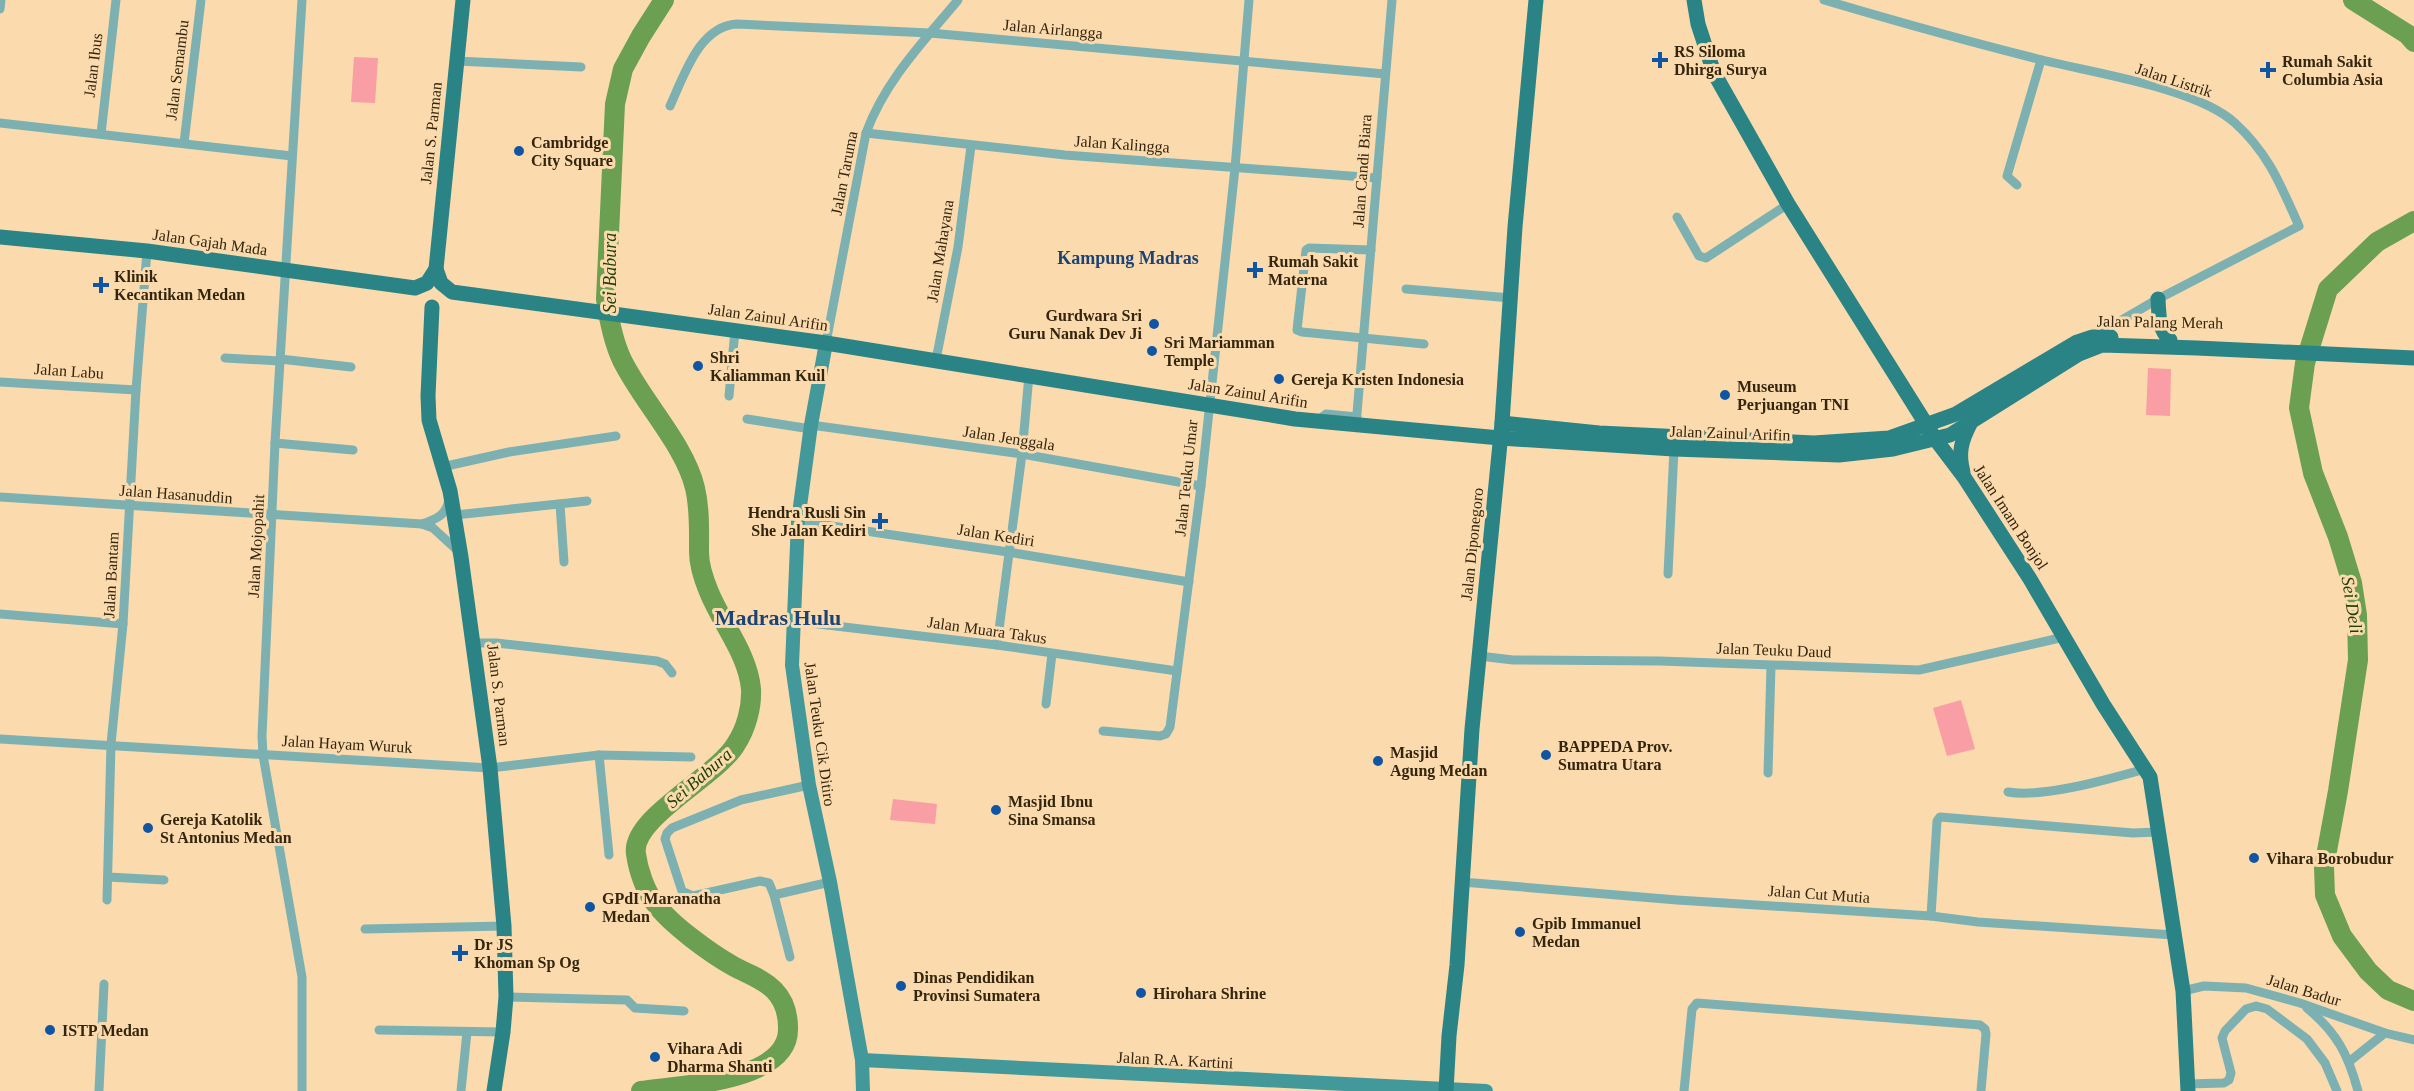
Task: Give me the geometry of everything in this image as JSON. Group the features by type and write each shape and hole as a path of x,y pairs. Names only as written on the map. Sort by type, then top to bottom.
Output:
{"main road":[{"name":"Jalan S. Parman","path":"436,269 463,0"},
{"name":"Jalan Diponegoro","path":"1446,1090 1479,657 1501,430 1515,227 1536,0"},
{"name":"Jalan Imam Bonjol","path":"1694,0 1698,24 1714,73 1788,204 1936,440 1964,477 2150,777 2183,991 2187,1087"},
{"name":"Jalan Gajah Mada","path":"0,237 147,251 415,288"},
{"path":"415,288 427,283 436,269"},
{"path":"436,269 441,283 452,292"},
{"path":"415,288 423,294 432,307 444,295 452,292"},
{"name":"Jalan Zainul Arifin","path":"452,292 826,343 1316,422 1356,421 1501,430 1599,433 1839,455 1893,449 1936,440"},
{"path":"2158,299 2161,326 2170,340"},
{"name":"Jalan S. Parman","path":"432,307 429,420 455,515 474,643 490,768 504,926 506,997 494,1091"},
{"name":"Jalan Palang Merah","path":"1927,426 1956,414 2077,342 2092,338 2170,340 2414,358"},
{"name":"Jalan Palang Merah","path":"1936,440 1970,424 2079,354 2102,345 2264,347"},
{"name":"Jalan Palang Merah","path":"2357,352 2414,349"},
{"path":"1964,477 1959,457 1970,424"},
{"name":"Jalan Zainul Arifin","path":"1501,430 1674,449 1700,444 1838,442 1889,438 1927,426"}],"street":[{"path":"0,9 1,0"},
{"name":"Jalan Ibus","path":"101,134 116,0"},
{"name":"Jalan Semambu","path":"184,143 201,0"},
{"name":"Jalan Mojopahit","path":"302,0 275,443 264,675 263,755 302,977 302,1091"},
{"name":"Jalan Taruma","path":"826,343 866,133 874,113 900,68 958,0"},
{"name":"Jalan Teuku Umar","path":"1103,731 1160,736 1166,734 1170,727 1201,486 1235,168 1249,0"},
{"name":"Jalan Candi Biara","path":"1356,421 1392,0"},
{"name":"Jalan Listrik","path":"1824,0 2041,60 2145,85 2207,105 2235,123 2273,167 2299,226 2158,299 2092,338"},
{"name":"Jalan Airlangga","path":"670,105 695,55 711,33 719,28 737,24 930,33 1385,74"},
{"path":"2017,185 2007,176 2041,60"},
{"path":"456,61 581,67"},
{"path":"0,123 292,156"},
{"name":"Jalan Kalingga","path":"866,133 970,146 1377,178"},
{"name":"Jalan Mahayana","path":"936,360 958,247 970,146"},
{"path":"1677,217 1699,256 1704,258 1709,257 1788,204"},
{"path":"1371,250 1309,248 1306,250 1296,328 1302,332 1424,344"},
{"name":"Jalan Bantam","path":"107,900 111,744 123,624 136,390 147,251"},
{"path":"1406,289 1511,298"},
{"path":"729,396 735,330"},
{"name":"Jalan Teuku Cik Ditiro","path":"826,343 798,521 792,665 809,785 830,882 862,1060 863,1091"},
{"path":"225,358 280,360 351,367"},
{"path":"997,645 1022,454 1029,375"},
{"name":"Jalan Labu","path":"0,382 136,390"},
{"name":"Jalan Jenggala","path":"747,418 1022,454 1201,486"},
{"path":"442,467 509,452 616,436"},
{"path":"275,443 353,450"},
{"path":"1668,574 1674,449"},
{"path":"422,524 441,517 446,510 450,491"},
{"name":"Jalan Hasanuddin","path":"0,497 422,524 434,528 461,557"},
{"path":"455,515 587,501"},
{"path":"560,504 564,562"},
{"name":"Jalan Kediri","path":"798,521 1189,582"},
{"path":"0,614 123,624"},
{"name":"Jalan Muara Takus","path":"793,621 997,645 1177,671"},
{"name":"Jalan Teuku Daud","path":"1479,657 1513,660 1660,661 1919,670 2064,637"},
{"path":"474,643 496,643 657,661 665,664 672,673"},
{"path":"1046,704 1052,654"},
{"path":"1768,773 1771,666"},
{"name":"Jalan Hayam Wuruk","path":"0,739 490,768 599,755 691,757"},
{"path":"599,755 609,855"},
{"path":"2008,792 2029,792 2091,783 2145,769"},
{"path":"790,957 769,883 762,881 693,896 686,895 682,891 665,839 672,828 741,800 809,785"},
{"path":"1931,916 1937,821 1940,817 2133,833 2158,832"},
{"path":"108,877 164,880"},
{"path":"774,895 830,882"},
{"name":"Jalan Cut Mutia","path":"1462,882 1677,900 1931,916 1978,922 2174,935"},
{"path":"365,929 504,926"},
{"path":"99,1091 104,984"},
{"name":"Jalan Badur","path":"2183,991 2204,986 2246,988 2300,1003 2385,1033 2414,1040"},
{"path":"506,997 627,1000 635,1008 684,1011"},
{"path":"1684,1091 1692,1009 1697,1003 1980,1025 1985,1029 1986,1034 1981,1091"},
{"path":"2300,1003 2328,1028 2350,1061 2358,1091"},
{"path":"2187,1087 2224,1083 2229,1080 2231,1073 2222,1038 2225,1031 2246,1009 2256,1006 2267,1009 2307,1039 2325,1063 2337,1091"},
{"path":"379,1030 503,1032"},
{"path":"461,1091 467,1032"},
{"path":"2350,1061 2385,1033"},
{"name":"Jalan R.A. Kartini","path":"862,1060 1486,1091"}],"shaded area":[{"path":"354,57 378,58 375,103 351,102"},
{"path":"2148,368 2171,369 2170,416 2146,415"},
{"path":"1961,700 1975,749 1947,756 1933,708"},
{"path":"893,799 937,804 935,824 890,820"}],"waterway":[{"name":"Sei Babura","path":"641,1091 705,1083 753,1070 771,1060 784,1046 788,1028 785,1008 774,990 702,946 662,911 645,886 636,854 638,840 647,826 660,812 712,770 736,744 745,725 751,696 749,676 740,651 714,604 702,572 699,557 698,504 690,472 673,439 630,376 622,360 612,330 606,299 615,104 623,69 664,0"},
{"name":"Sei Deli","path":"2353,0 2407,34 2414,42"},
{"name":"Sei Deli","path":"2414,221 2377,242 2328,289 2305,363 2299,408 2313,473 2338,537 2352,583 2357,615 2358,660 2324,867 2325,895 2342,936 2368,971 2388,990 2414,1001"}],"place":[{"name":"RS Siloma Dhirga Surya","path":"1660,60"},
{"name":"Rumah Sakit Columbia Asia","path":"2268,70"},
{"name":"Cambridge City Square","path":"519,151"},
{"name":"Rumah Sakit Materna","path":"1255,270"},
{"name":"Klinik Kecantikan Medan","path":"101,285"},
{"name":"Gurdwara Sri Guru Nanak Dev Ji","path":"1154,324"},
{"name":"Sri Mariamman Temple","path":"1152,351"},
{"name":"Shri Kaliamman Kuil","path":"698,366"},
{"name":"Gereja Kristen Indonesia","path":"1279,379"},
{"name":"Museum Perjuangan TNI","path":"1725,395"},
{"name":"Hendra Rusli Sin She Jalan Kediri","path":"880,521"},
{"name":"BAPPEDA Prov. Sumatra Utara","path":"1546,755"},
{"name":"Masjid Agung Medan","path":"1378,761"},
{"name":"Masjid Ibnu Sina Smansa","path":"996,810"},
{"name":"Gereja Katolik St Antonius Medan","path":"148,828"},
{"name":"Vihara Borobudur","path":"2254,858"},
{"name":"GPdI Maranatha Medan","path":"590,907"},
{"name":"Gpib Immanuel Medan","path":"1520,932"},
{"name":"Dr JS Khoman Sp Og","path":"460,953"},
{"name":"Dinas Pendidikan Provinsi Sumatera","path":"901,986"},
{"name":"Hirohara Shrine","path":"1141,993"},
{"name":"ISTP Medan","path":"50,1030"},
{"name":"Vihara Adi Dharma Shanti","path":"655,1057"}],"district":[{"name":"Kampung Madras","path":"1128,258"},
{"name":"Madras Hulu","path":"778,617"}]}
